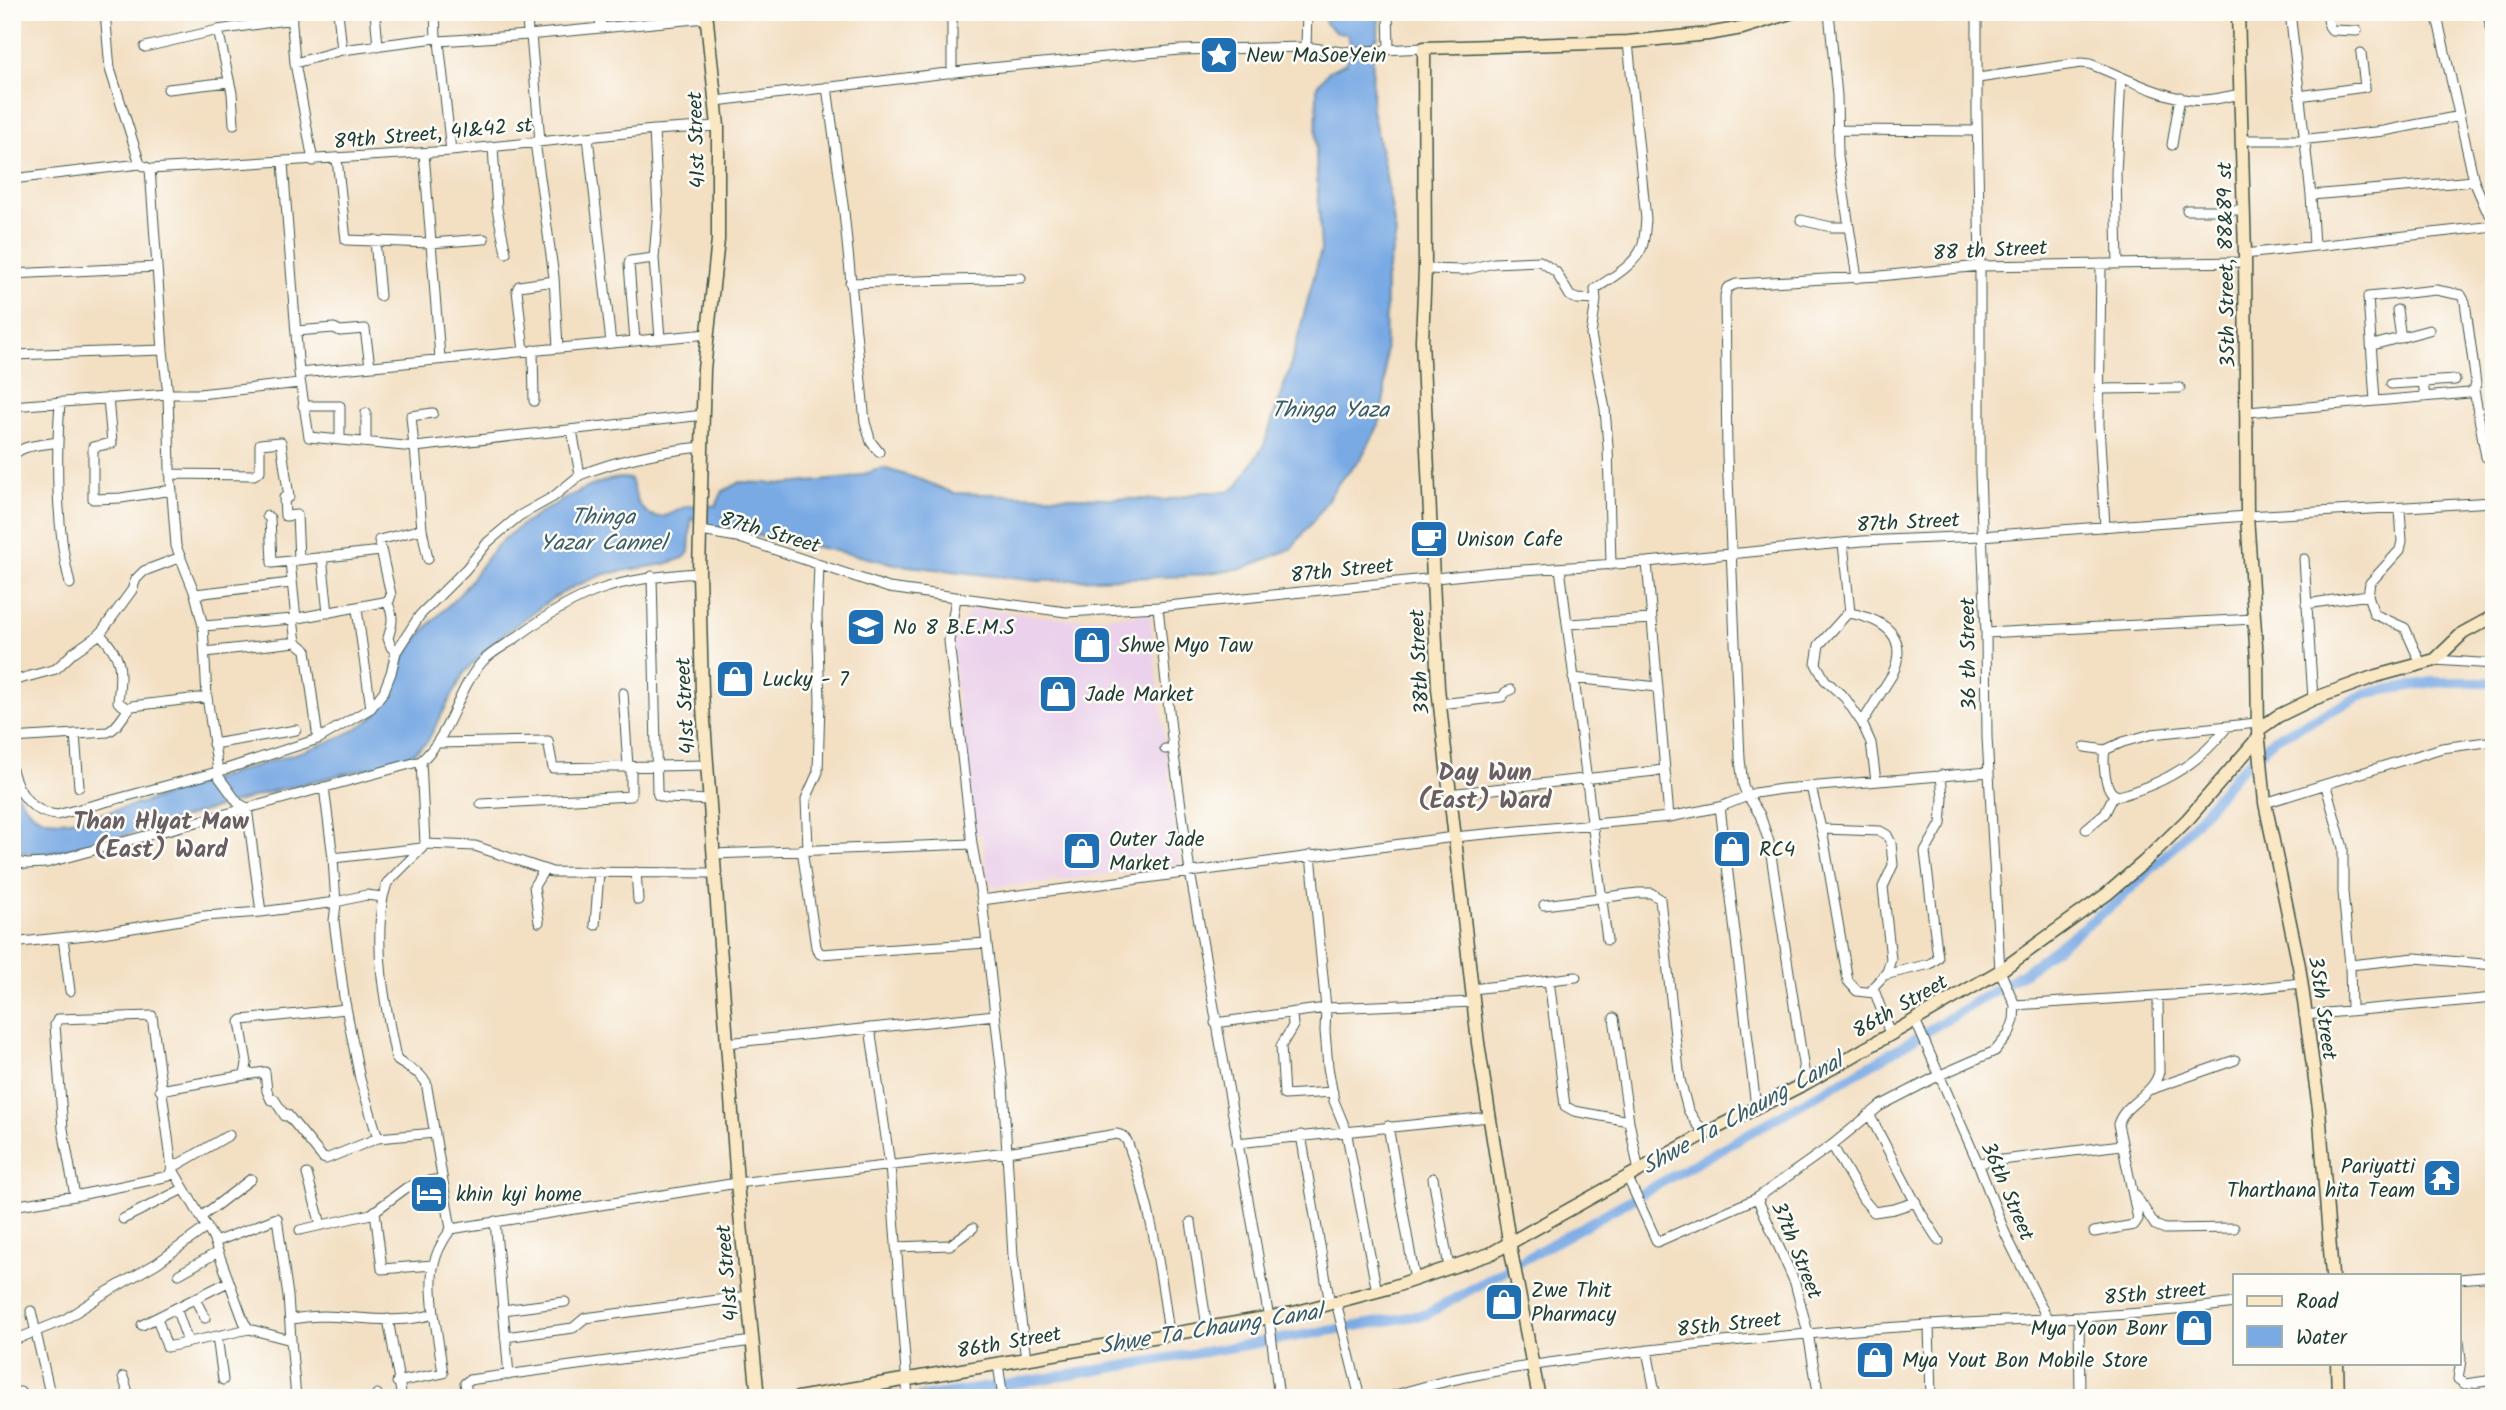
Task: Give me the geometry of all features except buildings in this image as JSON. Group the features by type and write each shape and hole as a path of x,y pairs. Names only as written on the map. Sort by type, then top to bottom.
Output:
{"main road":[{"path":"1424,48 1628,42 1726,32 1793,12"},
{"name":"35th Street, 88&89 st","path":"2238,12 2245,258 2248,516 2254,619"},
{"name":"41st Street","path":"706,15 718,126 718,240 708,334 704,415 699,573 702,693 737,1183 758,1398"},
{"name":"38th Street","path":"1424,48 1423,352 1440,704 1489,1117 1539,1398"},
{"path":"2435,660 2463,632 2494,616"},
{"name":"35th Street","path":"2254,619 2259,740 2265,803 2301,983 2319,1109 2332,1274"},
{"name":"86th Street","path":"798,1398 907,1389 999,1368 1026,1359 1269,1318 1377,1292 1490,1254 1509,1241 1633,1179 1708,1132 1806,1083 1890,1034 1917,1025 2001,975 2144,863 2189,819 2277,716 2313,699 2376,676 2435,660"},
{"path":"2337,1364 2338,1398"}],"street":[{"path":"105,12 110,69 140,164"},
{"path":"338,12 342,50"},
{"path":"375,12 378,46"},
{"path":"435,12 451,151"},
{"path":"527,12 537,141 554,281 558,348"},
{"path":"599,12 601,27"},
{"path":"952,12 953,73"},
{"path":"1306,47 1307,12"},
{"path":"1384,49 1388,12"},
{"path":"1829,12 1837,96 1838,156 1857,278"},
{"name":"36 th Street","path":"1977,12 1981,536 1989,772 2001,975 2015,1005"},
{"path":"2290,12 2311,195 2314,246"},
{"path":"2327,12 2332,30 2357,32"},
{"path":"2436,12 2474,181 2486,209 2494,219"},
{"path":"2487,12 2494,38"},
{"path":"295,63 342,50 437,39 530,35 706,15"},
{"path":"145,47 292,16 295,63 313,161"},
{"path":"218,30 229,82 234,124"},
{"path":"1611,565 1605,410 1591,335 1595,289 1634,258 1642,247 1644,238 1645,201 1628,42"},
{"path":"716,101 1180,50 1306,47 1342,52 1424,48"},
{"path":"2299,96 2365,87 2361,53"},
{"path":"1978,78 2081,63 2180,97 2207,100 2241,94"},
{"path":"2118,264 2116,184 2121,76"},
{"path":"168,89 229,82"},
{"path":"827,87 844,212 865,422 871,442 879,452"},
{"path":"2172,145 2180,97"},
{"path":"2242,139 2304,139 2384,131 2460,116"},
{"name":"89th Street, 41&42 st","path":"150,169 451,151 718,126"},
{"path":"654,130 658,210 654,258 660,339"},
{"path":"1837,130 1977,131"},
{"path":"588,137 611,343"},
{"path":"494,147 497,209 506,253"},
{"path":"424,153 440,358"},
{"path":"337,159 347,240 431,243 484,239"},
{"path":"283,163 299,378 310,437 414,447 704,415"},
{"path":"12,179 140,164 150,169 168,394 170,474 176,546 195,594 203,626 207,697 218,775 238,803 247,808"},
{"path":"2311,195 2474,181"},
{"path":"2187,210 2244,210"},
{"path":"1801,220 1831,227 1849,227"},
{"name":"88 th Street","path":"1733,554 1727,455 1725,296 1727,288 1736,284 1857,278 1980,265 2118,264 2245,258 2314,246 2494,226"},
{"path":"375,240 380,296"},
{"path":"635,341 629,264 630,261 654,258"},
{"path":"1425,269 1464,270 1494,263 1540,261 1556,272 1570,296 1596,300"},
{"path":"2101,264 2099,424 2105,527"},
{"path":"12,274 157,267"},
{"path":"850,283 1021,278"},
{"path":"534,401 517,290 524,284 554,281"},
{"path":"2375,401 2368,297 2436,290 2461,295 2465,302 2476,384 2474,390 2486,457"},
{"path":"2397,310 2401,338"},
{"path":"296,331 365,329 370,366"},
{"path":"2373,345 2429,330"},
{"path":"12,406 199,394 370,366 708,334"},
{"path":"12,355 163,350"},
{"path":"2391,384 2455,380"},
{"path":"2423,382 2425,397"},
{"path":"2100,389 2180,388"},
{"path":"2248,412 2469,393 2474,390"},
{"path":"108,398 112,443 93,447 93,499 121,498 172,490"},
{"path":"60,402 58,443 62,554 70,584"},
{"path":"303,406 340,406 340,440"},
{"path":"366,413 366,442"},
{"path":"428,559 422,529 411,416 433,413"},
{"path":"572,430 580,475"},
{"path":"170,474 254,475 260,471 260,443 281,442 289,496 284,498 285,516 297,515 291,583 296,642"},
{"path":"12,458 15,452 21,449 58,443"},
{"path":"12,770 22,795 37,809 53,815 218,775 318,739 371,708 384,691 396,652 420,615 458,578 488,542 519,516 553,497 580,475 629,458 703,447"},
{"name":"87th Street","path":"701,530 737,537 889,588 1066,612 1158,607 1435,579 1843,543 2494,502"},
{"path":"2400,509 2400,550 2370,583 2368,595 2374,614 2405,628 2421,664"},
{"path":"267,516 270,517 272,563 381,551"},
{"path":"203,626 295,619 387,602 391,595 380,539 422,529"},
{"path":"1843,543 1850,613 1819,645 1816,664 1825,680 1845,698 1862,723 1871,743 1876,781"},
{"path":"1733,554 1743,785 1760,815 1769,842 1806,1083"},
{"path":"12,681 56,669 100,634 144,571 181,557"},
{"path":"322,557 328,613"},
{"path":"2304,559 2313,699"},
{"path":"1647,562 1669,817"},
{"path":"819,565 818,772 806,799 805,849 816,947 820,954 987,943"},
{"path":"1560,568 1607,940"},
{"path":"12,861 26,864 46,863 421,761 438,743 483,661 550,612 589,593 626,581 652,576 699,573"},
{"path":"652,576 657,791 661,797 709,800"},
{"path":"195,594 291,583"},
{"path":"2306,604 2368,595"},
{"path":"956,598 949,641 1003,1084 1013,1256 1026,1359"},
{"path":"387,602 393,626 388,638 396,652"},
{"path":"1158,607 1169,748 1215,1023 1269,1318 1279,1398"},
{"path":"357,609 371,708"},
{"path":"1850,613 1874,618 1890,629 1896,639 1896,668 1862,723"},
{"path":"1568,624 1652,619"},
{"path":"1986,633 2254,619"},
{"path":"100,634 117,653 120,679 118,702 128,709"},
{"path":"205,652 296,642 306,650 318,739"},
{"path":"2435,660 2494,664"},
{"path":"1573,678 1658,687"},
{"path":"1440,704 1502,697 1511,690"},
{"path":"481,804 631,796 623,693"},
{"path":"12,738 108,732 114,729 128,709 144,703 207,697"},
{"path":"2085,747 2105,750 2152,734 2227,727 2259,740"},
{"path":"2105,750 2103,759 2109,790 2119,796 2150,786 2172,775 2211,747 2227,727"},
{"path":"213,744 296,730"},
{"path":"75,734 79,788"},
{"path":"438,743 548,741 553,768 707,765"},
{"path":"2265,803 2442,748 2494,741"},
{"path":"421,761 423,846 387,883 379,922 379,953 383,992 396,1058 426,1082 451,1229"},
{"path":"1449,793 1664,770"},
{"path":"982,900 1454,837 1669,817 1720,807 1747,796 1782,789 1989,772"},
{"path":"1884,975 1930,964 1938,958 1925,852 1941,824 1941,775"},
{"path":"2326,786 2343,848 2343,892 2351,1009"},
{"path":"1811,787 1822,829 1848,981 1857,991 1874,993"},
{"path":"324,788 333,858 336,902 334,921 346,1009 360,1079 378,1138"},
{"path":"2086,829 2105,813 2114,795"},
{"path":"1720,807 1756,1107"},
{"path":"247,808 261,912"},
{"path":"1822,829 1880,831 1890,838 1892,865 1883,887 1891,959 1890,966 1874,985 1874,993 1890,1034"},
{"path":"713,854 972,844"},
{"path":"333,858 423,846 475,846 544,870 714,873"},
{"path":"1311,855 1326,1008 1325,1031 1333,1092 1346,1130 1377,1292"},
{"path":"539,922 534,886 544,870"},
{"path":"595,925 599,872"},
{"path":"636,872 638,900"},
{"path":"1544,905 1651,893 1660,899 1680,1080 1688,1110 1697,1124 1708,1132"},
{"path":"12,943 63,938 205,916 336,902 366,895 383,897"},
{"path":"63,938 69,991"},
{"path":"2350,965 2415,958 2494,965"},
{"path":"1215,1023 1326,1008 1473,996 1576,977"},
{"path":"1549,980 1567,1108 1629,1121"},
{"path":"1614,1018 1629,1121 1637,1202 1657,1242 1757,1198 1832,1145 1869,1114 1940,1075 1995,1051 2008,1034 2014,1020 2015,1005 2233,991 2301,983"},
{"path":"2094,1232 2134,1225 2138,1219 2118,1124 2125,1110 2157,1082 2158,996"},
{"path":"2304,1015 2494,998"},
{"path":"245,1075 247,1063 240,1022 242,1020 346,1009"},
{"path":"1292,1013 1293,1026 1281,1046 1284,1095 1333,1092"},
{"path":"727,1043 995,1015"},
{"path":"75,1196 63,1129 55,1021 58,1018 152,1016 172,1168 215,1242 238,1312 249,1329"},
{"name":"36th Street","path":"1917,1025 1978,1163 2005,1233 2048,1320"},
{"path":"870,1028 890,1164 907,1389"},
{"path":"2151,1090 2235,1060"},
{"path":"160,1090 265,1072 271,1100 274,1099 285,1116 287,1114 294,1121 326,1159 378,1138 435,1133"},
{"path":"1869,1114 1939,1241"},
{"path":"1237,1143 1489,1117"},
{"path":"1388,1126 1415,1280"},
{"path":"397,1382 443,1373 430,1277 441,1242 451,1229 737,1183 1007,1152 1117,1134 1127,1141 1138,1169 1157,1251 1169,1333"},
{"path":"12,1206 169,1176 172,1168 229,1135"},
{"path":"1301,1135 1333,1303 1360,1398"},
{"path":"1832,1145 1863,1199 1874,1212 1916,1202"},
{"path":"1978,1163 2121,1145"},
{"path":"2126,1168 2132,1188 2155,1225 2165,1229 2234,1228"},
{"path":"307,1174 321,1225"},
{"path":"1433,1178 1449,1266"},
{"path":"201,1217 251,1179"},
{"path":"300,1230 375,1211 406,1188 421,1182 442,1179"},
{"path":"123,1219 183,1189"},
{"name":"37th Street","path":"1757,1198 1795,1283 1808,1333 1819,1398"},
{"path":"375,1211 382,1269 433,1265"},
{"path":"215,1242 277,1218 291,1340 293,1397"},
{"path":"495,1221 509,1375"},
{"path":"1191,1222 1207,1327"},
{"path":"12,1340 64,1320 102,1295 122,1286 207,1227"},
{"path":"896,1247 950,1245 973,1228"},
{"path":"179,1275 218,1252"},
{"path":"2460,1279 2494,1276"},
{"path":"142,1325 228,1282"},
{"path":"505,1337 573,1328 585,1318 748,1296"},
{"path":"195,1299 205,1318"},
{"path":"503,1310 565,1302"},
{"name":"85th street","path":"2079,1317 2233,1303"},
{"path":"176,1308 188,1342"},
{"path":"31,1311 51,1398"},
{"path":"289,1319 321,1316 357,1320 405,1320 434,1314"},
{"path":"2079,1317 2080,1398"},
{"name":"85th Street","path":"1387,1398 1452,1379 1647,1350 1808,1333 2079,1317"},
{"path":"157,1318 167,1347 249,1329 291,1340"},
{"path":"388,1319 401,1398"},
{"path":"1929,1325 1931,1398"},
{"path":"217,1336 223,1380"},
{"path":"468,1398 465,1383 469,1380 752,1341"},
{"path":"1647,1350 1656,1398"},
{"path":"2460,1350 2458,1379 2465,1384 2494,1380"},
{"path":"999,1368 1002,1394"},
{"path":"123,1377 130,1398"},
{"path":"12,1393 20,1392 26,1398"}],"shaded area":[{"name":"Jade Market","path":"972,608 1068,619 1150,614 1180,864 1046,883 994,887 987,877 982,834 973,835 951,640"}],"water":[{"name":"Thinga Yaza","path":"1323,12 1379,12 1378,37 1373,41 1372,110 1396,235 1386,278 1385,392 1379,425 1360,460 1339,482 1291,549 1244,568 1189,576 1038,581 900,565 785,540 712,529 691,518 689,552 684,558 665,564 605,574 575,586 553,598 497,639 464,673 427,742 409,756 46,855 20,852 12,847 12,782 21,800 35,815 47,820 76,819 158,798 295,754 361,726 380,709 416,640 463,590 497,546 546,510 602,482 630,479 640,506 655,517 691,505 716,506 723,491 740,482 787,484 851,478 883,468 953,493 1165,500 1203,492 1227,492 1238,485 1264,445 1289,371 1321,250 1316,159 1317,86 1329,71 1346,63 1350,42 1347,34 1336,32 1326,24"}],"waterway":[{"name":"Shwe Ta Chaung Canal","path":"917,1398 1427,1314 1874,1063 2022,974 2118,901 2174,847 2237,773 2274,739 2367,693 2433,682 2494,682"}],"place":[{"name":"New MaSoeYein","path":"1219,55"},
{"name":"Unison Cafe","path":"1429,539"},
{"name":"No 8 B.E.M.S","path":"866,627"},
{"name":"Shwe Myo Taw","path":"1092,645"},
{"name":"Lucky - 7","path":"735,679"},
{"name":"Jade Market","path":"1058,694"},
{"name":"RC4","path":"1732,849"},
{"name":"Outer Jade Market","path":"1082,851"},
{"name":"Pariyatti Tharthana hita Team","path":"2442,1178"},
{"name":"khin kyi home","path":"429,1194"},
{"name":"Zwe Thit Pharmacy","path":"1504,1302"},
{"name":"Mya Yoon Bonr","path":"2194,1328"},
{"name":"Mya Yout Bon Mobile Store","path":"1875,1360"}],"district":[{"name":"Day Wun (East) Ward","path":"1485,786"},
{"name":"Than Hlyat Maw (East) Ward","path":"161,835"}],"water label":[{"name":"Thinga Yazar Cannel","path":"603,529"}]}
